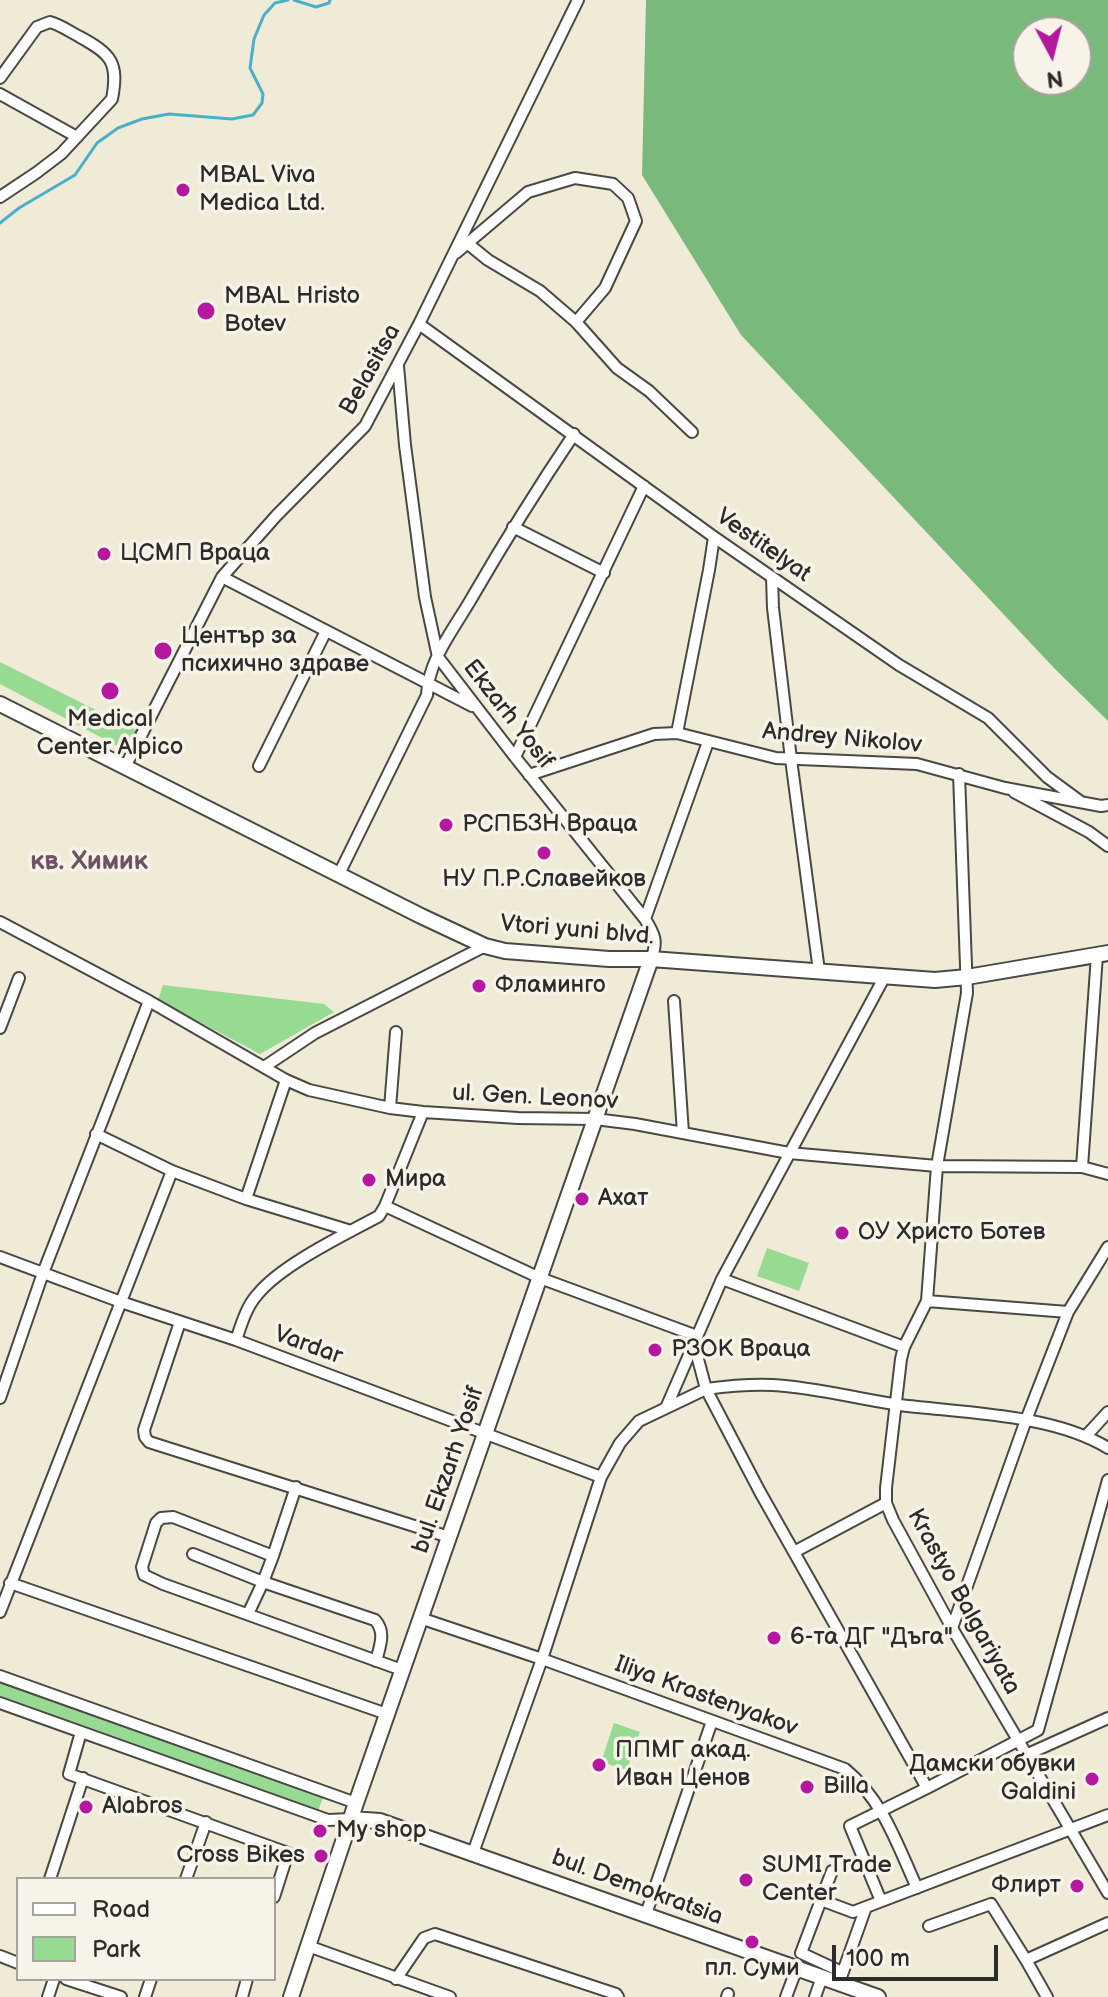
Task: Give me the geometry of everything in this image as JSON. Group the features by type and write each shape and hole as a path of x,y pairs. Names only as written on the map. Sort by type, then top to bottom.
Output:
{"street":[{"name":"Belasitsa","path":"125,767 222,577 276,516 365,426 419,324 578,0"},
{"path":"0,78 37,27 50,22 99,47 110,57 114,87 112,99 61,154 0,197"},
{"path":"0,94 77,137"},
{"path":"451,257 528,192 575,178 613,184 628,198 636,221 605,288 576,322"},
{"path":"467,243 488,260 540,291 576,322 617,368 649,391 692,432"},
{"name":"Vestitelyat","path":"419,324 714,537 899,665 988,718 1047,777 1081,802"},
{"name":"Ekzarh Yosif","path":"398,364 425,597 438,657 645,919 655,936 656,947 651,959"},
{"path":"339,874 427,695 428,682 438,657 534,492 574,434"},
{"path":"515,757 644,486"},
{"path":"513,527 604,573"},
{"path":"677,733 714,537"},
{"path":"222,577 477,708"},
{"path":"772,577 791,759 819,971"},
{"path":"259,766 326,631"},
{"name":"Vtori yuni blvd.","path":"0,704 485,946 505,951 935,980 1102,954"},
{"name":"Andrey Nikolov","path":"529,775 654,734 677,733 776,758 917,764 1005,788 1108,805"},
{"path":"645,919 708,742"},
{"name":"Krastyo Balgariyata","path":"959,774 967,977 965,1009 937,1166 927,1301 904,1347 886,1503 952,1628 1108,1893"},
{"path":"1005,788 1089,832 1108,846"},
{"name":"ul. Gen. Leonov","path":"0,922 309,1090 423,1112 595,1119 635,1124 789,1153 937,1166 1082,1167 1108,1174"},
{"path":"264,1067 315,1033 485,946"},
{"path":"1082,1167 1102,954"},
{"name":"bul. Ekzarh Yosif","path":"291,1997 651,959"},
{"path":"666,1408 722,1279 885,976"},
{"path":"0,1028 19,978"},
{"path":"0,1398 3,1381 43,1273 149,1001"},
{"path":"674,1001 683,1133"},
{"path":"390,1108 396,1032"},
{"path":"246,1199 286,1080"},
{"path":"236,1340 256,1295 284,1271 379,1216 423,1112"},
{"path":"96,1134 172,1171 246,1199 351,1231"},
{"path":"0,1612 172,1171"},
{"path":"385,1206 540,1278 695,1340"},
{"path":"952,1628 1068,1312 1108,1247"},
{"name":"Vardar","path":"0,1257 236,1340 601,1477"},
{"path":"722,1279 904,1347"},
{"path":"927,1301 1068,1312"},
{"path":"180,1322 144,1430 149,1442 449,1537"},
{"path":"695,1340 706,1389 927,1788"},
{"path":"473,1853 542,1659 601,1477 620,1443 639,1421 706,1389 775,1385 1026,1420 1086,1436 1108,1448"},
{"path":"1086,1436 1108,1412"},
{"path":"1028,1754 1034,1744 1108,1480"},
{"path":"248,1614 273,1556 296,1487"},
{"path":"794,1552 886,1503"},
{"path":"273,1556 173,1517 161,1518 156,1523 142,1567 144,1575 163,1584 402,1670"},
{"path":"193,1554 263,1582 375,1620 382,1633 376,1661"},
{"path":"10,1583 387,1714"},
{"name":"Iliya Krastenyakov","path":"420,1618 845,1769 866,1789 882,1811 917,1888"},
{"name":"bul. Demokratsia","path":"0,1676 356,1803 380,1821"},
{"name":"bul. Demokratsia","path":"0,1703 322,1819 380,1821 822,1977 840,1978 878,1997"},
{"path":"1028,1754 1108,1718"},
{"path":"646,1914 712,1721"},
{"path":"881,1901 850,1826 1038,1730"},
{"path":"81,1732 69,1774 288,1853 276,1891"},
{"path":"51,1877 83,1778"},
{"path":"821,1900 853,1912 1108,1815"},
{"path":"187,1877 206,1822"},
{"path":"786,1997 832,1871"},
{"path":"929,1926 991,1904 1047,1997"},
{"path":"801,1953 840,1978 866,1907"},
{"path":"1026,1960 1108,1923"},
{"path":"396,1979 424,1938 435,1934 618,1997"},
{"path":"308,1946 450,1997"},
{"path":"815,1997 822,1977"},
{"path":"72,1981 121,1997"}],"green space":[{"path":"646,0 1108,0 1108,721 1055,669 741,335 642,175"},
{"path":"0,662 138,731 127,751 0,684"},
{"path":"163,985 324,1004 334,1012 260,1054 158,1000"},
{"path":"767,1248 809,1263 799,1291 757,1276"},
{"path":"0,1681 323,1798 318,1811 0,1696"},
{"path":"614,1723 640,1732 627,1770 601,1762"}],"waterway":[{"path":"0,223 75,175 97,143 118,128 169,114 232,119 253,115 262,103 263,94 250,68 254,39 264,15 275,3 288,0"},
{"path":"294,0 316,7 330,0"}],"place":[{"name":"MBAL Viva Medica Ltd.","path":"183,190"},
{"name":"MBAL Hristo Botev","path":"206,311"},
{"name":"ЦСМП Враца","path":"104,554"},
{"name":"Център за психично здраве","path":"163,651"},
{"name":"Medical Center Alpico","path":"110,691"},
{"name":"РСПБЗН Враца","path":"446,825"},
{"name":"НУ П.Р.Славейков","path":"544,853"},
{"name":"Фламинго","path":"479,986"},
{"name":"Мира","path":"369,1180"},
{"name":"Ахат","path":"582,1199"},
{"name":"ОУ Христо Ботев","path":"842,1233"},
{"name":"РЗОК Враца","path":"655,1350"},
{"name":"6-та ДГ \"Дъга\"","path":"774,1638"},
{"name":"ППМГ акад. Иван Ценов","path":"599,1765"},
{"name":"Дамски обувки Galdini","path":"1092,1779"},
{"name":"Billa","path":"807,1787"},
{"name":"Alabros","path":"86,1807"},
{"name":"My shop","path":"320,1831"},
{"name":"Cross Bikes","path":"321,1856"},
{"name":"SUMI Trade Center","path":"746,1880"},
{"name":"Флирт","path":"1077,1886"},
{"name":"пл. Суми","path":"752,1942"}],"district":[{"name":"кв. Химик","path":"89,862"}]}
